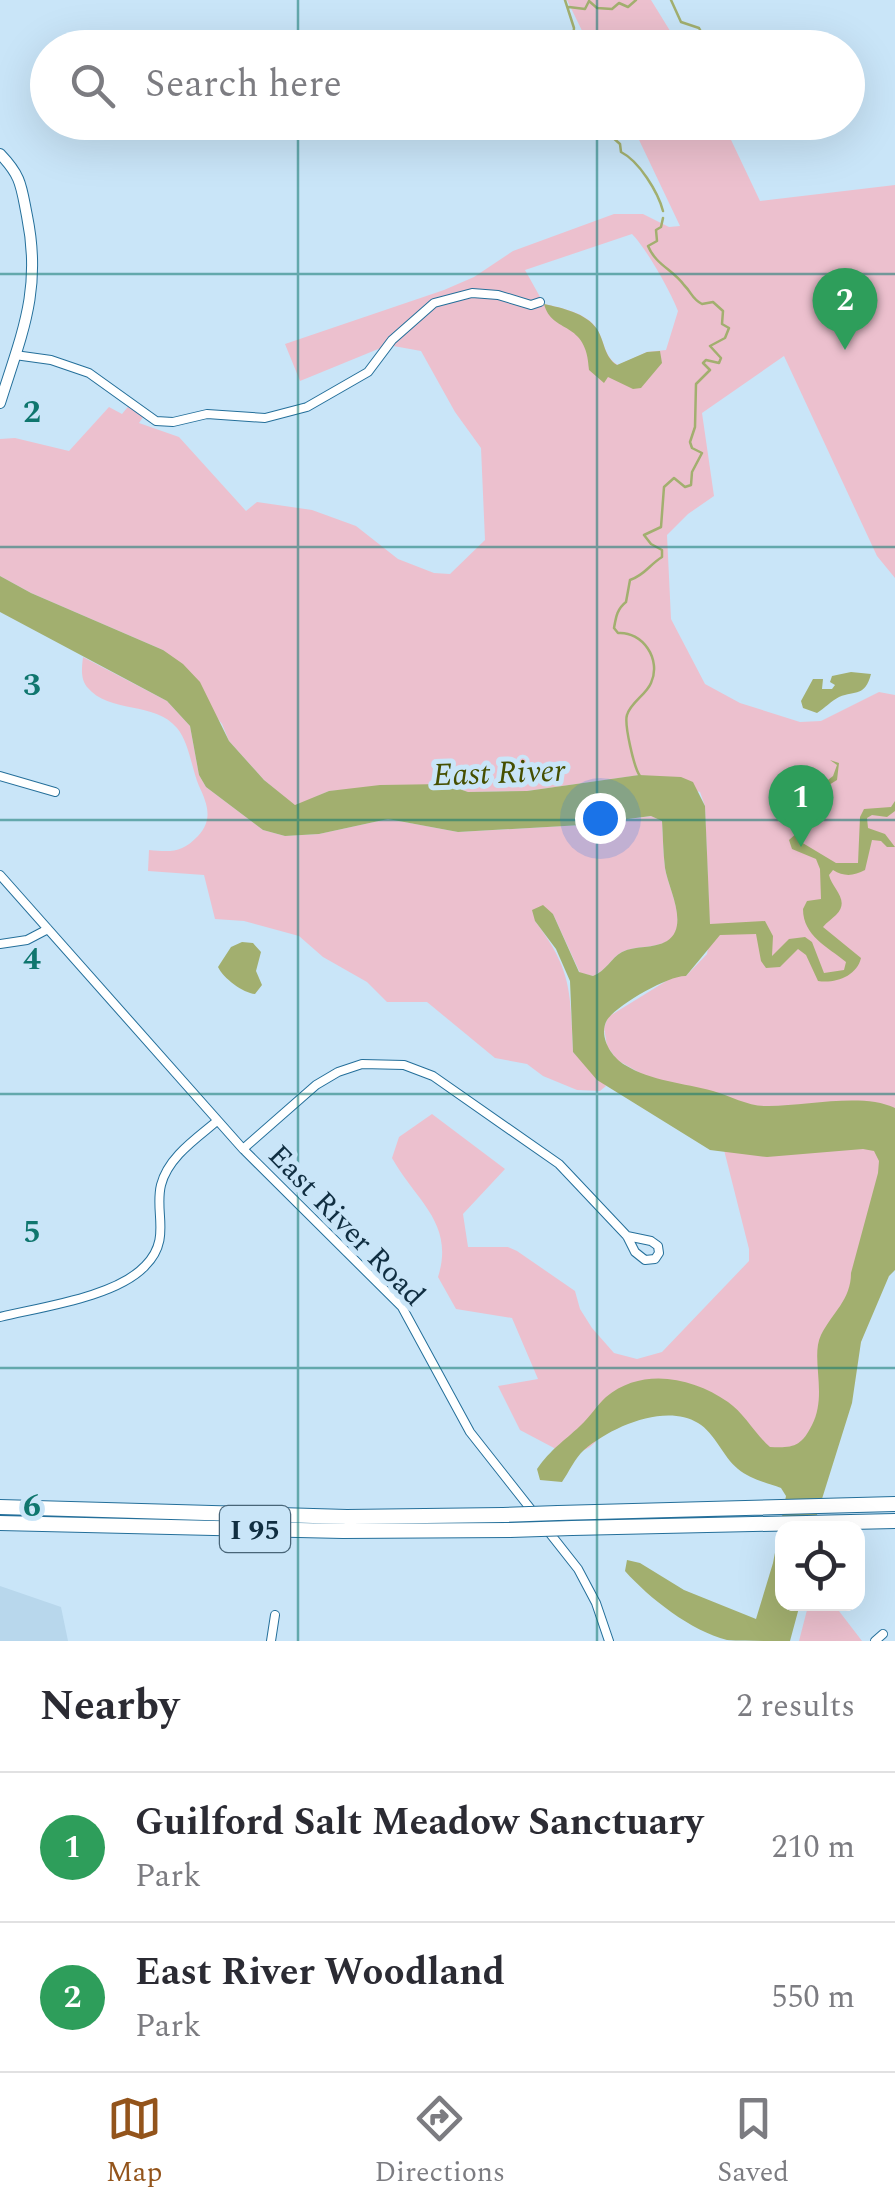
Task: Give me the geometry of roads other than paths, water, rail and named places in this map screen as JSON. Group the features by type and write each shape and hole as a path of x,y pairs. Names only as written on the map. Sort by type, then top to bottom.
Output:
{"highway":[{"name":"I 95","path":"0,1507 347,1516 895,1504"},
{"name":"I 95","path":"0,1522 342,1532 895,1521"}],"street":[{"path":"0,154 23,187 33,249 30,308 0,403"},
{"path":"15,355 51,360 88,374 156,421 173,422 207,414 265,418 307,407 368,372 402,330 434,303 472,293 530,306 540,302"},
{"path":"0,776 55,792"},
{"name":"East River Road","path":"2,881 242,1149 402,1306 470,1432 578,1569 592,1593 609,1641"},
{"path":"0,944 27,940 48,929"},
{"path":"242,1149 316,1085 338,1072 362,1064 404,1065 434,1076 559,1164 627,1236"},
{"path":"0,1317 126,1281 146,1265 158,1247 161,1185 184,1148 217,1122"},
{"path":"271,1641 275,1616"}],"waterway":[{"path":"565,0 574,30"},
{"path":"569,7 585,9 589,1 597,8 612,9 619,3 628,7 636,0"},
{"path":"671,0 681,22 700,30"},
{"path":"616,140 621,152 647,178 663,211"},
{"path":"640,776 630,746 627,715 651,683 654,665 648,648 635,637 618,633 615,620 626,602 630,580 662,557 662,550 644,535 661,527 664,487 674,478 685,487 691,485 692,472 702,453 692,448 690,442 695,427 696,384 710,370 703,363 706,360 719,363 721,358 710,346 725,338 729,328 722,324 723,311 713,302 702,304 696,300 651,252 648,246 657,241 656,230 663,218"}],"place":[{"name":"East River Woodland","path":"845,350"},
{"name":"Guilford Salt Meadow Sanctuary","path":"801,847"}],"water label":[{"name":"East River","path":"499,772"}]}
